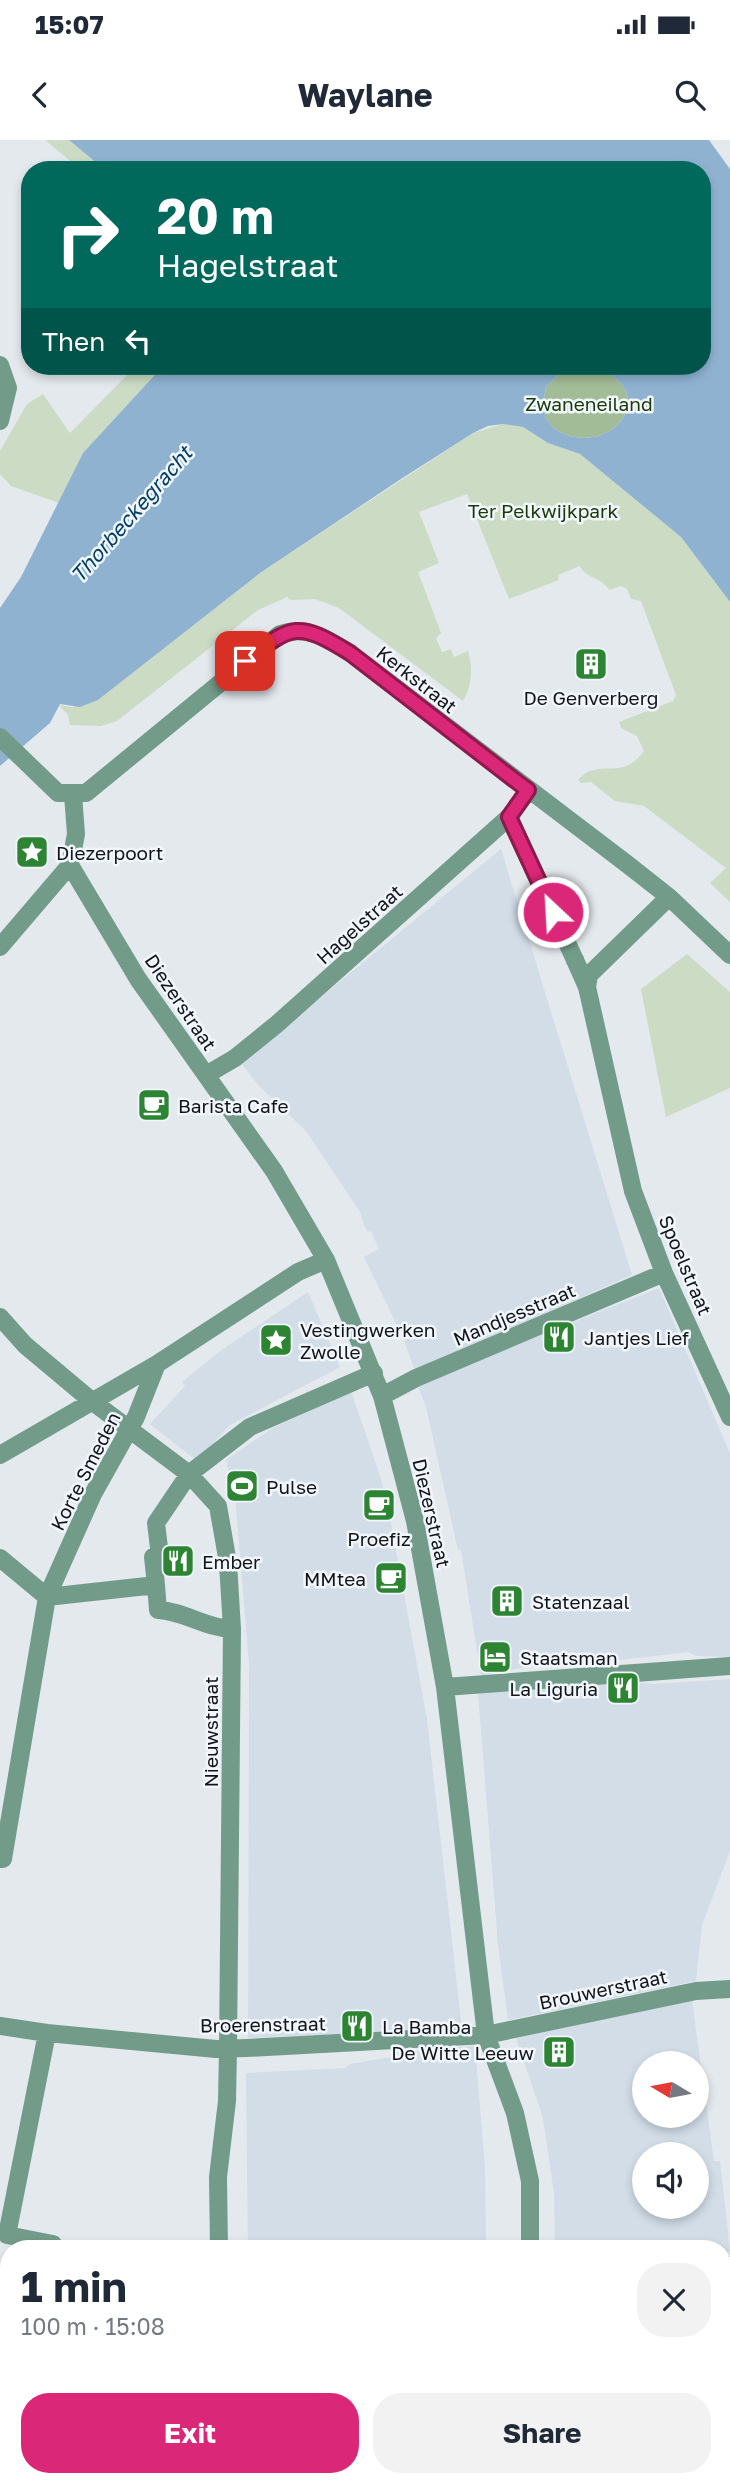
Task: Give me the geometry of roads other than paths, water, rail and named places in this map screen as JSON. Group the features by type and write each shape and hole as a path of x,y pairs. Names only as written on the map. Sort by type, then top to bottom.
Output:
{"street":[{"path":"0,365 9,388 0,421"},
{"name":"Kerkstraat","path":"74,795 93,788 280,634 301,630 323,636 350,653 528,790"},
{"path":"0,737 49,788 58,793 74,795 76,834 70,865 0,947"},
{"path":"528,790 669,897 730,955"},
{"name":"Hagelstraat","path":"206,1074 235,1058 277,1024 509,817 528,790"},
{"path":"509,817 587,987"},
{"name":"Diezerstraat","path":"70,865 138,979 274,1171 326,1261 382,1396 415,1521 446,1686 486,2035 514,2113 530,2181 530,2240"},
{"path":"587,987 589,975 669,897"},
{"name":"Spoelstraat","path":"587,987 633,1191 664,1273 730,1417"},
{"name":"Korte Smeden","path":"0,1455 157,1364 298,1272 326,1261"},
{"name":"Mandjesstraat","path":"382,1396 416,1378 664,1273"},
{"name":"Nieuwstraat","path":"0,1317 25,1345 93,1402 189,1474 218,1506 228,1563 232,1629 227,2101 218,2177 219,2240"},
{"name":"Korte Smeden","path":"0,1859 3,1859 4,1854 47,1597 93,1494 129,1429 157,1364"},
{"path":"232,1629 214,1628 170,1610 158,1609 153,1557 160,1556 156,1524 189,1474 250,1427 374,1373"},
{"path":"0,1558 47,1597 156,1586"},
{"path":"446,1686 730,1666"},
{"name":"Brouwerstraat","path":"486,2035 696,1991 730,1990"},
{"name":"Broerenstraat","path":"0,2026 47,2033 228,2049 486,2035"},
{"path":"33,2240 4,2234 47,2033"}],"water":[{"name":"Thorbeckegracht","path":"69,140 709,140 730,169 730,602 681,537 580,454 548,443 523,427 503,424 488,426 401,479 260,573 98,700 80,707 60,704 50,723 0,766 0,608 21,577 83,453 155,375 558,375 546,387 545,414 550,424 562,433 578,438 594,437 608,432 619,424 626,413 628,401 624,389 611,375 711,375 711,161 94,161"}],"place":[{"name":"De Genverberg","path":"591,664"},
{"name":"Diezerpoort","path":"32,852"},
{"name":"Barista Cafe","path":"154,1105"},
{"name":"Jantjes Lief","path":"559,1337"},
{"name":"Vestingwerken Zwolle","path":"276,1340"},
{"name":"Pulse","path":"242,1486"},
{"name":"Proefiz","path":"379,1505"},
{"name":"Ember","path":"178,1561"},
{"name":"MMtea","path":"391,1578"},
{"name":"Statenzaal","path":"507,1601"},
{"name":"Staatsman","path":"495,1657"},
{"name":"La Liguria","path":"623,1688"},
{"name":"La Bamba","path":"357,2026"},
{"name":"De Witte Leeuw","path":"559,2052"}],"park label":[{"name":"Zwaneneiland","path":"589,403"},
{"name":"Ter Pelkwijkpark","path":"543,510"}]}
